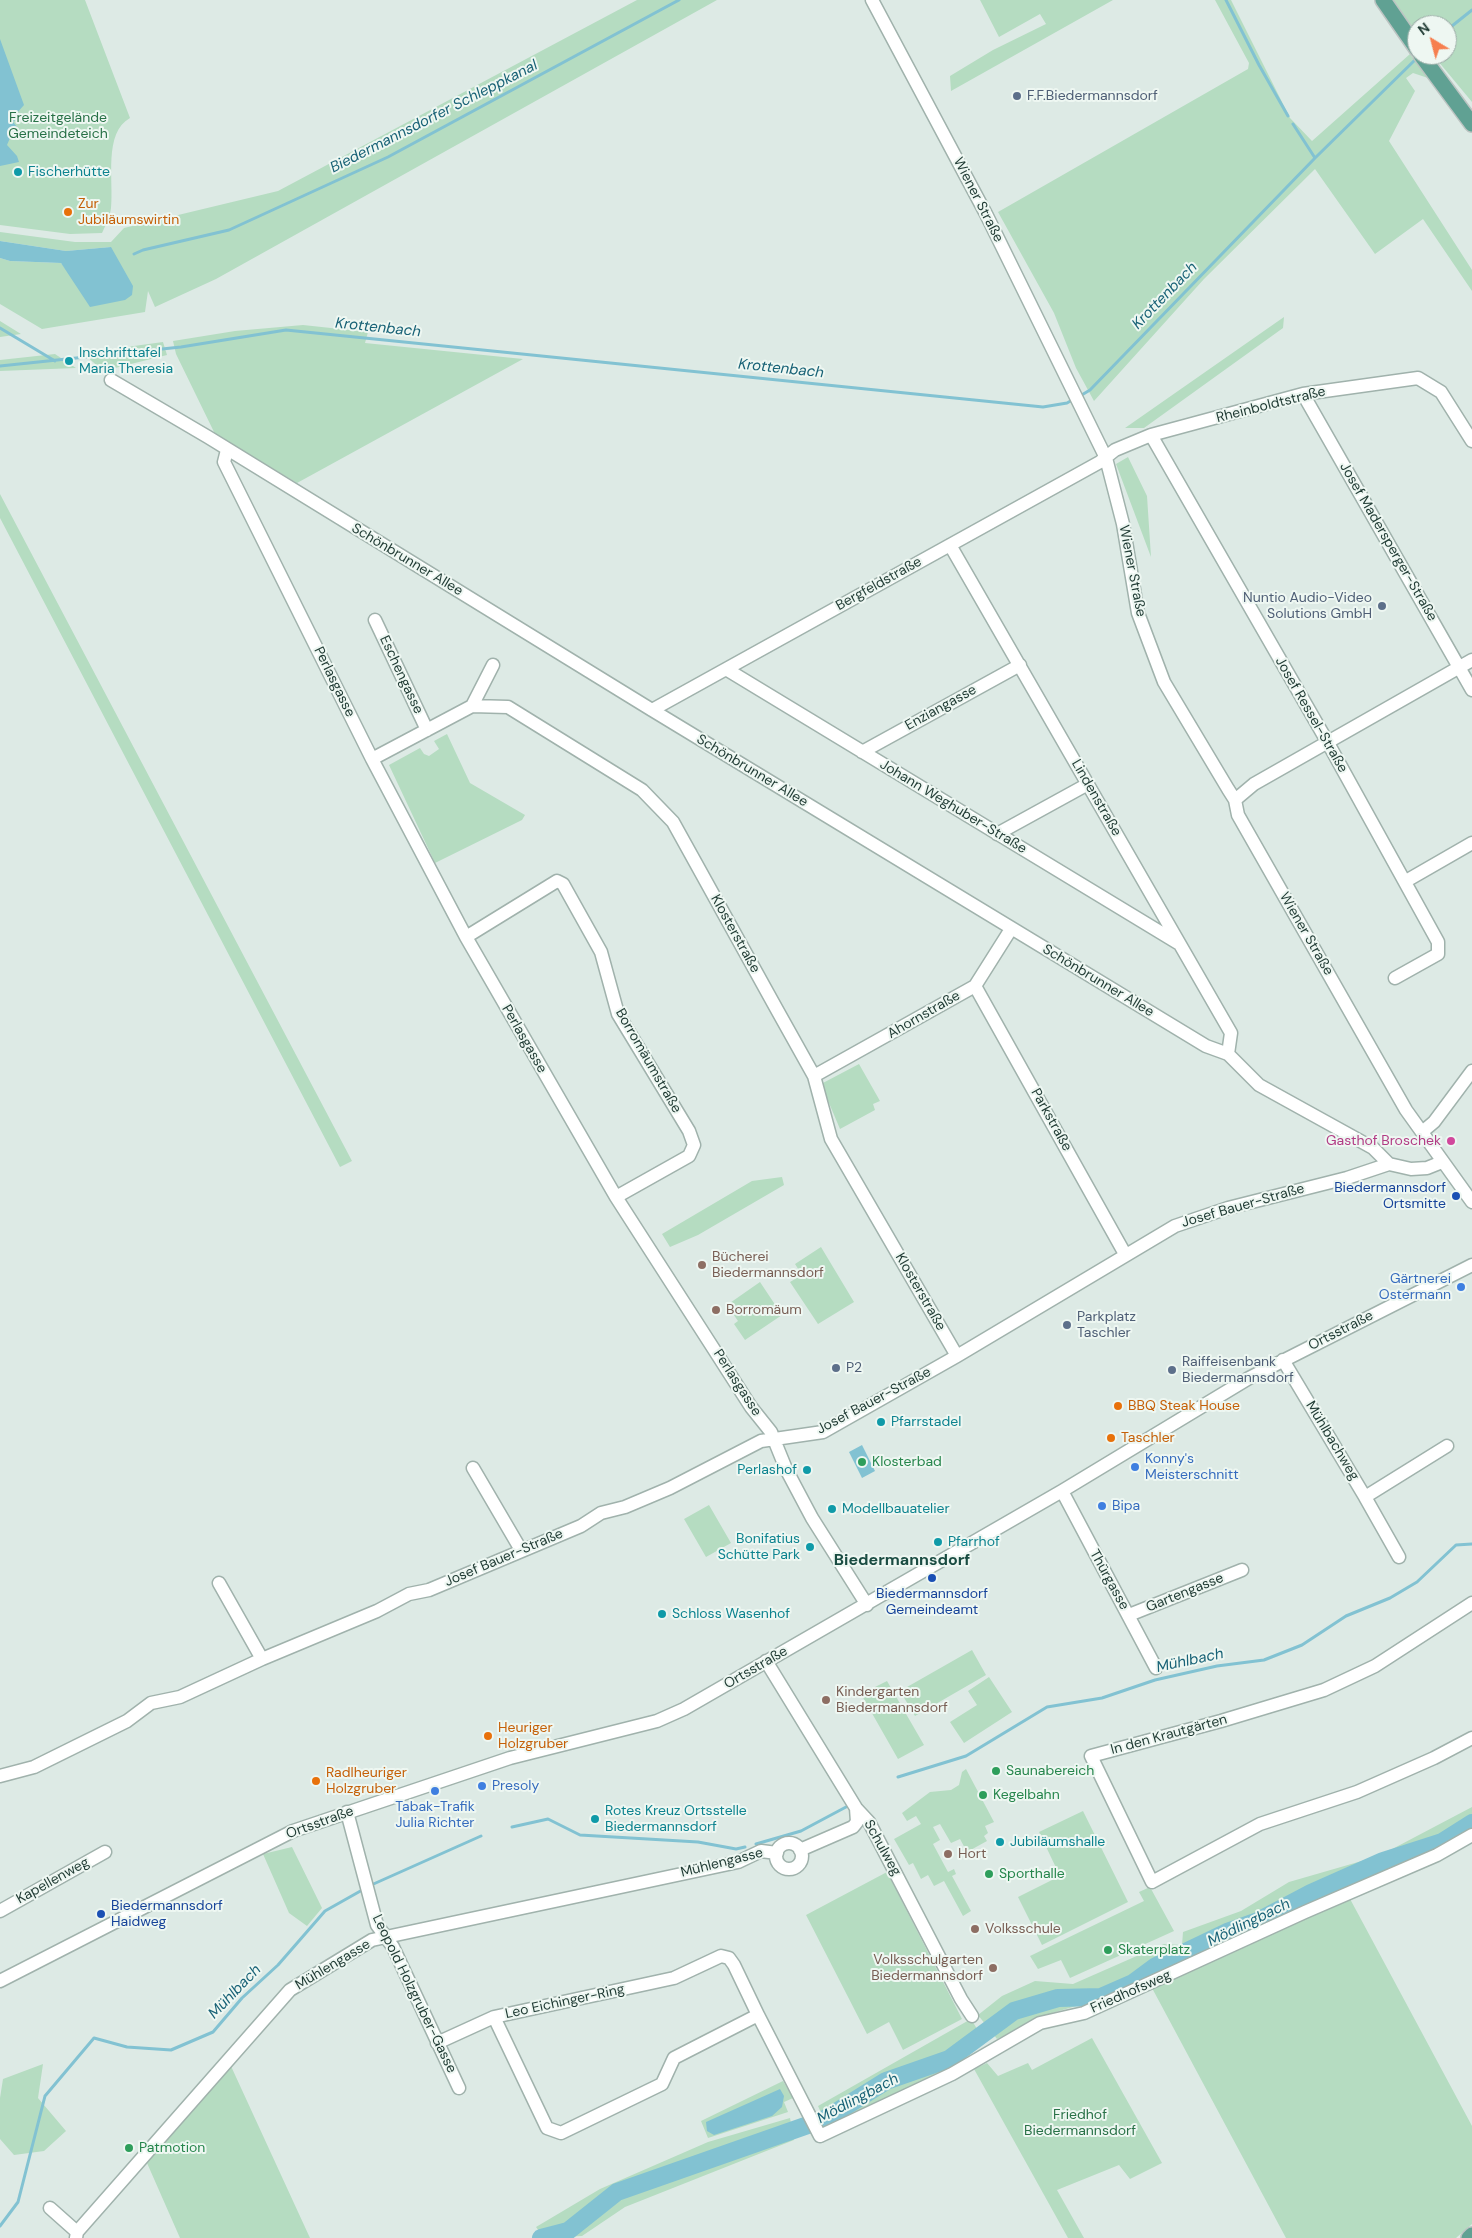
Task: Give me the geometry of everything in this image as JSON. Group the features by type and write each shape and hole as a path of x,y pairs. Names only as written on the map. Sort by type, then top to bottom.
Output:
{"main road":[{"path":"1383,0 1407,35"},
{"path":"1428,65 1472,124"},
{"path":"1468,2238 1472,2235"}],"street":[{"name":"Wiener Straße","path":"872,0 986,214 1106,458 1123,524 1138,613 1164,682 1235,800 1238,815 1406,1110 1472,1202"},
{"name":"Rheinboldtstraße","path":"1106,458 1115,450 1151,436 1303,394 1418,378 1441,392 1472,440"},
{"name":"Schönbrunner Allee","path":"111,380 1011,929 1206,1046 1228,1054 1259,1085 1373,1148 1389,1164"},
{"name":"Josef Madersperger-Straße","path":"1303,394 1472,690"},
{"name":"Josef Ressel-Straße","path":"1151,436 1328,743 1406,881 1407,889 1438,942 1438,954 1395,978"},
{"name":"Perlasgasse","path":"227,450 224,462 372,759 466,937 616,1197 751,1407 774,1438 786,1469 812,1518 867,1605"},
{"name":"Bergfeldstraße","path":"652,710 1106,458"},
{"name":"Lindenstraße","path":"950,545 1231,1033 1228,1054"},
{"name":"Eschengasse","path":"375,620 427,730"},
{"path":"1235,800 1254,784 1472,660"},
{"path":"472,706 493,665"},
{"name":"Enziangasse","path":"862,752 1020,665"},
{"name":"Johann Weghuber-Straße","path":"726,669 1180,945"},
{"name":"Klosterstraße","path":"372,759 472,706 508,707 642,790 673,822 814,1076 832,1139 957,1356"},
{"path":"997,834 1088,784"},
{"path":"1406,881 1472,843"},
{"name":"Borromäumstraße","path":"466,937 557,882 563,884 601,952 618,1014 688,1131 694,1145 689,1156 616,1197"},
{"name":"Ahornstraße","path":"814,1076 975,986 1011,929"},
{"name":"Parkstraße","path":"975,986 1122,1245 1125,1254"},
{"path":"1422,1132 1434,1122 1472,1072"},
{"path":"1389,1164 1411,1170 1427,1168 1442,1162"},
{"name":"Josef Bauer-Straße","path":"0,1776 34,1767 127,1721 144,1707 180,1697 262,1659 377,1611 409,1594 429,1590 520,1550 581,1526 601,1513 625,1507 670,1488 753,1445 774,1438 823,1432 957,1356 1125,1254 1175,1226 1228,1208 1347,1178 1389,1164"},
{"name":"Ortsstraße","path":"0,1981 237,1858 292,1832 510,1758 657,1721 684,1709 1062,1492 1241,1383 1472,1265"},
{"name":"Mühlbachweg","path":"1283,1360 1365,1496 1398,1557"},
{"name":"Mühlbachweg","path":"1365,1496 1447,1446"},
{"path":"473,1468 520,1550"},
{"name":"Thürgasse","path":"1062,1492 1156,1668"},
{"name":"Gartengasse","path":"1129,1615 1242,1570"},
{"path":"219,1583 262,1659"},
{"name":"In den Krautgärten","path":"1472,1603 1375,1666 1324,1690 1221,1721 1091,1756 1152,1882 1260,1824 1358,1792 1434,1758 1472,1738"},
{"name":"Schulweg","path":"766,1661 854,1805 869,1822 961,1999 972,2016"},
{"name":"Mühlengasse","path":"800,1850 853,1827 857,1822 854,1805"},
{"name":"Leopold Holzgruber-Gasse","path":"347,1812 377,1925 386,1937 459,2088"},
{"name":"Friedhofsweg","path":"818,2132 952,2074 1040,2023 1084,2013 1305,1912 1437,1855 1472,1836"},
{"name":"Mühlengasse","path":"50,2208 76,2235 290,1990 372,1940 738,1862 761,1851 776,1852 786,1844 794,1844 800,1850 801,1861 792,1869 780,1865 776,1860 776,1852"},
{"name":"Kapellenweg","path":"0,1911 105,1852"},
{"name":"Leo Eichinger-Ring","path":"758,2015 674,2058 662,2084 561,2132 547,2128 494,2017 674,1978 712,1959 726,1956 734,1965 818,2132"},
{"path":"437,2044 494,2017"}],"green space":[{"name":"Freizeitgelände Gemeindeteich","path":"0,0 85,0 130,118 122,125 116,135 113,146 111,208 108,221 102,233 70,234 0,225"},
{"path":"637,0 717,0 216,279 155,307 148,291 145,312 42,329 0,304 0,258 10,261 61,263 75,280 111,247 66,251 0,241 0,232 75,242 111,242 124,228 278,191"},
{"path":"980,0 1113,0 951,91 950,76 993,50 1046,24 1040,14 999,37"},
{"path":"1215,0 1231,0 1290,118 1312,141 1407,57 1407,65 1418,65 1428,78 1413,73 1406,78 1415,91 1389,141 1472,270 1472,291 1423,219 1375,254 1315,169 1204,279 1094,401 1076,368 1054,313 998,212 1248,69 1249,63"},
{"path":"1393,0 1472,0 1472,102 1441,65 1457,65 1457,15 1407,15 1407,20"},
{"path":"1284,317 1283,328 1144,428 1125,428"},
{"path":"0,321 21,334 0,337"},
{"path":"303,325 368,332 365,343 523,359 297,483 215,434 176,354 173,341 235,331"},
{"path":"163,342 167,355 103,371 83,353"},
{"path":"55,354 76,368 0,371 0,360"},
{"path":"1128,457 1147,496 1151,557 1116,464"},
{"path":"0,494 352,1161 340,1167 0,518"},
{"path":"447,734 470,783 525,815 522,820 435,863 389,765 420,748 424,754 429,756 439,749 434,741"},
{"path":"859,1064 880,1101 873,1104 875,1110 840,1129 821,1084"},
{"path":"782,1177 784,1185 698,1235 670,1247 662,1234 752,1181"},
{"path":"821,1247 854,1302 818,1324 790,1282 802,1275 795,1264"},
{"path":"760,1282 782,1315 745,1340 734,1324 738,1321 727,1305"},
{"path":"709,1505 731,1543 706,1557 684,1519"},
{"path":"972,1650 986,1675 915,1716 900,1691"},
{"path":"989,1677 1012,1712 964,1743 950,1722 977,1705 968,1691"},
{"path":"887,1681 924,1745 898,1759 861,1694"},
{"path":"966,1769 994,1822 985,1826 988,1833 984,1836 987,1841 967,1852 960,1839 951,1843 940,1824 933,1827 940,1840 933,1844 948,1872 954,1869 956,1874 952,1876 971,1911 963,1916 944,1881 934,1886 928,1875 921,1879 913,1863 909,1865 894,1839 921,1824 916,1816 907,1821 902,1813 930,1792 951,1790 959,1785 962,1772"},
{"path":"1472,1807 1472,1829 1444,1846 1278,1916 1104,1998 1052,2013 997,2039 978,2015 1002,1996 1035,1981 1073,1984 1164,1944 1182,1945 1183,1932 1241,1911 1289,1882 1379,1856"},
{"path":"1083,1811 1128,1902 1042,1945 1018,1897 1060,1876 1039,1832"},
{"path":"292,1847 322,1908 307,1926 289,1913 263,1854"},
{"path":"887,1872 962,2019 903,2050 889,2022 867,2034 806,1915"},
{"path":"1150,1887 1174,1931 1070,1978 1061,1960 1038,1969 1030,1956 1144,1901 1139,1892"},
{"path":"1349,1897 1472,2126 1472,2224 1456,2238 1286,2238 1152,1988"},
{"path":"971,2019 985,2042 955,2066 827,2126 818,2106"},
{"name":"Friedhof Biedermannsdorf","path":"1092,2038 1162,2163 1130,2179 1119,2165 1057,2190 1084,2238 1068,2238 974,2069 987,2063 998,2076 1028,2063 1032,2070"},
{"path":"43,2064 38,2098 66,2131 44,2151 14,2155 0,2139 0,2098 3,2079"},
{"path":"230,2064 310,2238 180,2238 147,2163"},
{"path":"783,2081 793,2098 784,2102 788,2112 708,2138 701,2121"},
{"path":"790,2118 794,2140 625,2207 582,2236 544,2238 536,2227 600,2189 708,2142"}],"water":[{"path":"0,39 24,105 16,114 18,117 13,122 22,133 15,138 10,138 7,145 17,156 19,162 0,166"},
{"path":"0,241 66,251 111,247 133,286 132,295 125,300 90,307 61,263 10,261 0,258"},
{"name":"Klosterbad","path":"862,1445 875,1471 862,1478 849,1452"},
{"path":"780,2089 784,2096 782,2107 772,2116 714,2135 707,2131 706,2122"}],"waterway":[{"name":"Biedermannsdorfer Schleppkanal","path":"134,254 143,250 229,230 388,157 679,0"},
{"path":"1226,0 1259,65 1288,116"},
{"name":"Krottenbach","path":"1457,22 1472,10"},
{"name":"Krottenbach","path":"1080,396 1090,390 1315,158 1410,65"},
{"path":"1293,124 1315,158"},
{"path":"0,328 55,361"},
{"name":"Krottenbach","path":"0,366 181,347 286,330 1043,407 1067,403 1074,399"},
{"name":"Mühlbach","path":"898,1777 966,1756 1047,1707 1102,1698 1155,1680 1217,1666 1264,1660 1302,1645 1346,1616 1390,1598 1417,1582 1456,1545 1472,1544"},
{"name":"Mühlbach","path":"756,1844 801,1831 846,1807"},
{"name":"Mühlbach","path":"512,1827 548,1819 580,1835 698,1842 736,1849 745,1847"},
{"name":"Mödlingbach","path":"541,2238 568,2231 617,2192 825,2119 886,2081 949,2059 1014,2011 1058,1998 1101,1997 1133,1983 1156,1966 1227,1932 1258,1921 1311,1893 1383,1861 1442,1842 1472,1823"},
{"name":"Mühlbach","path":"369,1886 481,1836"},
{"name":"Mühlbach","path":"0,2226 18,2202 45,2096 94,2038 127,2047 171,2050 213,2032 242,1998 278,1965 325,1911 364,1889"}],"place":[{"name":"F.F.Biedermannsdorf","path":"1017,96"},
{"name":"Fischerhütte","path":"18,172"},
{"name":"Zur Jubiläumswirtin","path":"68,212"},
{"name":"Inschrifttafel Maria Theresia","path":"69,361"},
{"name":"Nuntio Audio-Video Solutions GmbH","path":"1382,606"},
{"name":"Gasthof Broschek","path":"1451,1141"},
{"name":"Biedermannsdorf Ortsmitte","path":"1456,1196"},
{"name":"Bücherei Biedermannsdorf","path":"702,1265"},
{"name":"Gärtnerei Ostermann","path":"1461,1287"},
{"name":"Borromäum","path":"716,1310"},
{"name":"Parkplatz Taschler","path":"1067,1325"},
{"name":"P2","path":"836,1368"},
{"name":"Raiffeisenbank Biedermannsdorf","path":"1172,1370"},
{"name":"BBQ Steak House","path":"1118,1406"},
{"name":"Pfarrstadel","path":"881,1422"},
{"name":"Taschler","path":"1111,1438"},
{"name":"Klosterbad","path":"862,1462"},
{"name":"Konny's Meisterschnitt","path":"1135,1467"},
{"name":"Perlashof","path":"807,1470"},
{"name":"Bipa","path":"1102,1506"},
{"name":"Modellbauatelier","path":"832,1509"},
{"name":"Pfarrhof","path":"938,1542"},
{"name":"Bonifatius Schütte Park","path":"810,1547"},
{"name":"Biedermannsdorf Gemeindeamt","path":"932,1578"},
{"name":"Schloss Wasenhof","path":"662,1614"},
{"name":"Kindergarten Biedermannsdorf","path":"826,1700"},
{"name":"Heuriger Holzgruber","path":"488,1736"},
{"name":"Saunabereich","path":"996,1771"},
{"name":"Radlheuriger Holzgruber","path":"316,1781"},
{"name":"Presoly","path":"482,1786"},
{"name":"Tabak-Trafik Julia Richter","path":"435,1791"},
{"name":"Kegelbahn","path":"983,1795"},
{"name":"Rotes Kreuz Ortsstelle Biedermannsdorf","path":"595,1819"},
{"name":"Jubiläumshalle","path":"1000,1842"},
{"name":"Hort","path":"948,1854"},
{"name":"Sporthalle","path":"989,1874"},
{"name":"Biedermannsdorf Haidweg","path":"101,1914"},
{"name":"Volksschule","path":"975,1929"},
{"name":"Skaterplatz","path":"1108,1950"},
{"name":"Volksschulgarten Biedermannsdorf","path":"993,1968"},
{"name":"Patmotion","path":"129,2148"}],"district":[{"name":"Biedermannsdorf","path":"902,1561"}]}
